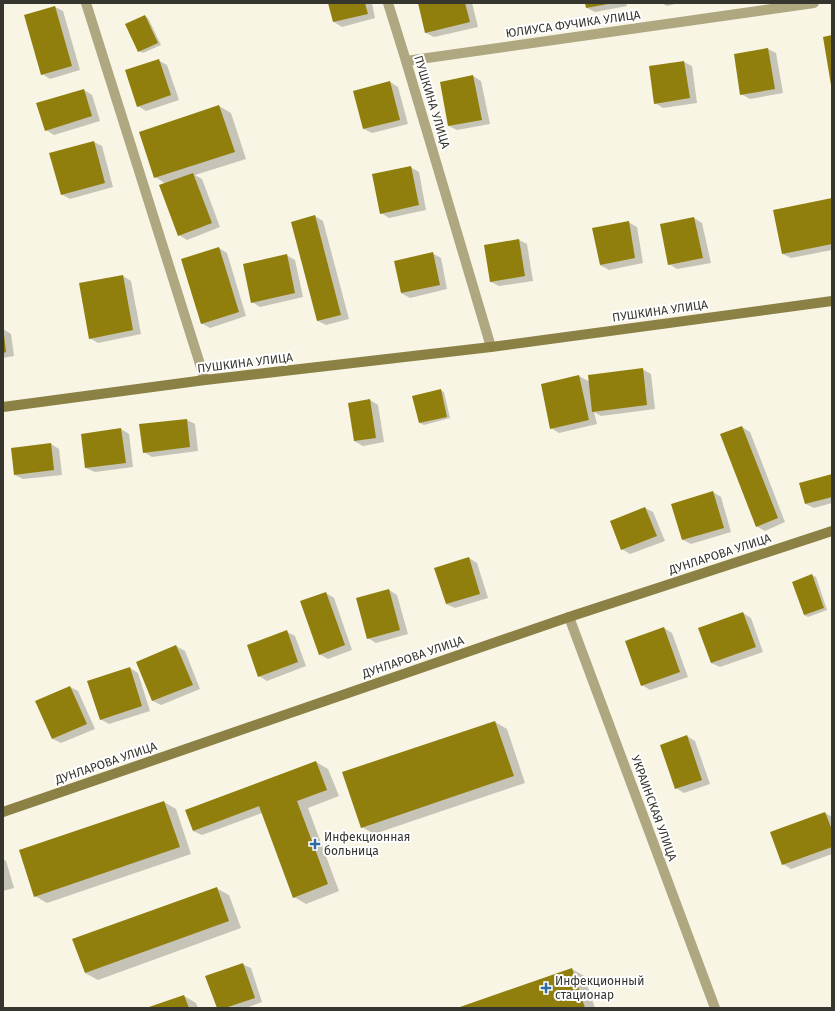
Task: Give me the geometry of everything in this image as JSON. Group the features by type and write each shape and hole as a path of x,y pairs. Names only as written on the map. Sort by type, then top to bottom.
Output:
{"main road":[{"name":"ПУШКИНА УЛИЦА","path":"3,407 205,380 491,347 832,301"},
{"name":"ДУНЛАРОВА УЛИЦА","path":"3,812 569,617 832,531"}],"street":[{"path":"86,3 205,380"},
{"name":"ПУШКИНА УЛИЦА","path":"388,3 491,347"},
{"name":"ЮЛИУСА ФУЧИКА УЛИЦА","path":"406,61 814,3"},
{"name":"УКРАИНСКАЯ УЛИЦА","path":"569,617 715,1008"}],"building":[{"path":"328,3 365,3 368,14 333,22"},
{"path":"418,3 465,3 470,22 425,33"},
{"path":"585,3 608,3 608,4 586,8"},
{"path":"55,6 72,66 41,75 24,15"},
{"path":"145,15 158,43 138,52 125,24"},
{"path":"832,35 832,85 831,85 823,37"},
{"path":"768,48 775,89 740,95 734,54"},
{"path":"159,59 171,95 137,107 125,70"},
{"path":"684,61 690,98 654,104 649,66"},
{"path":"473,75 482,120 448,126 440,82"},
{"path":"390,81 400,120 363,129 353,91"},
{"path":"84,89 92,116 45,131 36,103"},
{"path":"219,105 235,152 154,178 139,132"},
{"path":"94,141 105,183 61,195 49,153"},
{"path":"411,166 419,205 380,214 372,174"},
{"path":"193,173 212,223 178,236 159,185"},
{"path":"832,198 832,244 782,254 773,210"},
{"path":"315,215 341,315 317,321 291,222"},
{"path":"694,217 703,258 668,265 660,224"},
{"path":"629,221 635,258 600,265 592,228"},
{"path":"519,239 525,276 490,282 484,245"},
{"path":"219,247 239,312 201,324 181,259"},
{"path":"433,252 440,285 401,293 394,261"},
{"path":"287,254 295,293 251,303 243,264"},
{"path":"123,275 133,330 89,339 79,283"},
{"path":"3,335 6,352 3,353"},
{"path":"643,368 647,405 592,412 588,375"},
{"path":"579,375 589,420 550,429 541,384"},
{"path":"441,389 447,417 419,423 412,396"},
{"path":"370,399 376,438 354,441 348,403"},
{"path":"187,419 190,447 143,453 139,424"},
{"path":"742,426 778,518 756,527 720,434"},
{"path":"121,428 126,463 85,468 81,434"},
{"path":"51,443 54,470 14,475 11,448"},
{"path":"832,474 832,497 805,504 799,483"},
{"path":"713,491 724,528 682,540 671,504"},
{"path":"645,507 657,536 621,550 610,521"},
{"path":"469,557 480,594 446,604 434,568"},
{"path":"812,574 824,608 804,615 792,582"},
{"path":"389,589 400,630 367,639 356,598"},
{"path":"326,592 345,645 319,655 300,601"},
{"path":"743,612 756,647 711,663 698,628"},
{"path":"664,627 680,672 641,686 625,641"},
{"path":"287,630 298,662 258,677 247,645"},
{"path":"176,645 193,685 152,701 136,662"},
{"path":"130,667 142,706 100,720 87,681"},
{"path":"70,686 87,724 52,739 35,701"},
{"path":"495,721 514,776 361,828 342,772"},
{"path":"687,735 702,780 675,789 660,745"},
{"path":"316,761 327,790 297,801 328,884 293,898 259,806 193,831 185,810"},
{"path":"164,801 180,847 34,897 19,850"},
{"path":"825,812 832,830 832,847 782,865 770,832"},
{"path":"217,887 229,921 85,973 72,939"},
{"path":"243,963 255,998 225,1008 217,1008 205,976"},
{"name":"Инфекционный стационар","path":"572,968 585,1008 457,1008"},
{"path":"184,995 189,1008 146,1008"}],"place":[{"name":"Инфекционная больница","path":"315,844"},
{"name":"Инфекционный стационар","path":"546,988"}]}
